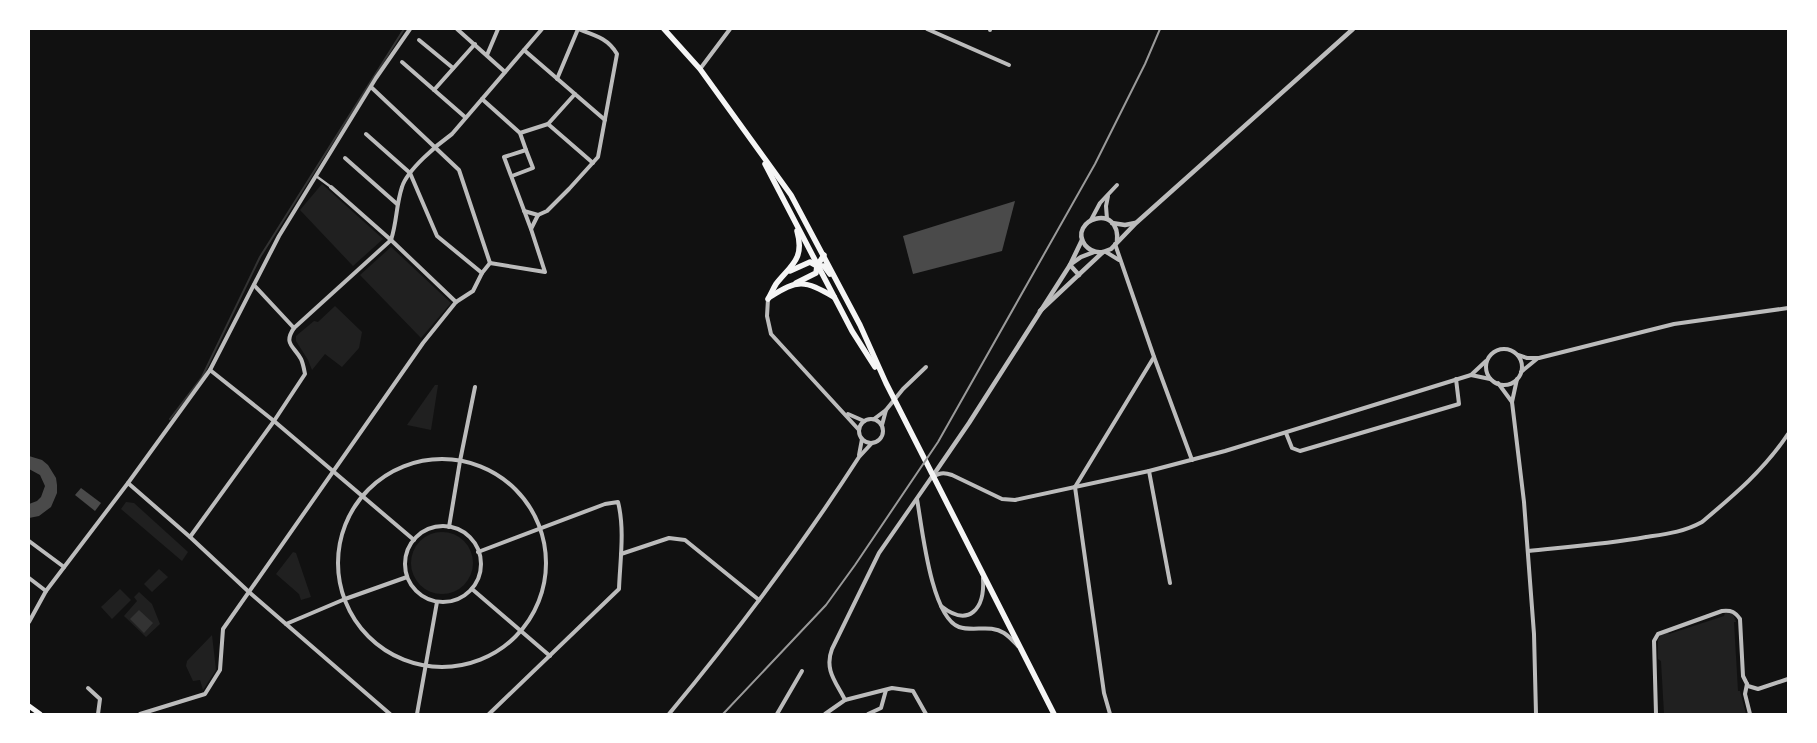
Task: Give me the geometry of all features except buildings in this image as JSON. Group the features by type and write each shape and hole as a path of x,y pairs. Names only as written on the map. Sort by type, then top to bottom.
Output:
{"main road":[{"path":"664,29 700,69 791,195 860,326 886,383 1054,714"},
{"path":"754,142 852,331 886,383"},
{"path":"768,298 776,284 790,271 799,255 800,242 793,218"},
{"path":"768,298 816,273 817,266 824,255"},
{"path":"790,271 810,262 817,266 824,266 839,286"},
{"path":"796,283 818,288 835,297"},
{"path":"29,706 40,714"}],"street":[{"path":"29,622 46,591 210,370 279,236 371,87 410,29"},
{"path":"457,29 505,72"},
{"path":"487,55 498,29"},
{"path":"190,537 274,421 305,374 301,359 290,346 290,334 294,328 391,240 396,224 397,204 402,184 435,146 452,134 542,29"},
{"path":"531,228 538,215 547,211 598,157 617,54 612,45 601,37 578,29 557,79"},
{"path":"700,69 730,29"},
{"path":"927,29 1009,65"},
{"path":"1040,311 1353,29"},
{"path":"420,40 453,68"},
{"path":"434,90 475,44"},
{"path":"524,50 605,120"},
{"path":"402,62 465,118"},
{"path":"371,87 459,170 490,263"},
{"path":"520,133 548,124 575,94"},
{"path":"482,99 520,133 533,168 512,176"},
{"path":"548,124 593,163"},
{"path":"366,134 410,173 438,236 482,273"},
{"path":"490,263 545,272 531,228 504,157 526,150"},
{"path":"345,158 397,204"},
{"path":"316,176 391,240 456,302"},
{"path":"845,700 829,670 830,654 879,553 969,423 1070,265 1082,240 1083,228 1091,220 1100,203 1117,185"},
{"path":"1109,194 1106,206 1110,221 1117,233 1116,244 1121,261 1192,460"},
{"path":"524,211 538,215"},
{"path":"1091,220 1096,218 1125,225 1136,223"},
{"path":"1082,240 1094,252"},
{"path":"1070,265 1081,257 1094,252 1105,252 1121,261"},
{"path":"140,714 154,713 205,694 220,670 223,629 423,343 456,302 473,291 482,273 490,263"},
{"path":"1070,265 1079,275"},
{"path":"254,285 294,328"},
{"path":"768,298 767,316 771,334 859,430 862,439 859,457"},
{"path":"1518,356 1539,358 1674,324 1788,308"},
{"path":"1472,375 1494,351 1500,349 1511,350 1518,356 1521,363 1521,372"},
{"path":"1110,714 1104,693 1075,487 1154,357"},
{"path":"1536,714 1534,634 1528,551 1512,402 1517,379 1521,372 1539,358"},
{"path":"1486,361 1487,373 1490,378 1498,384 1512,402"},
{"path":"846,414 864,421 874,419 886,410 903,389 926,368"},
{"path":"210,370 274,421 414,540"},
{"path":"931,478 944,472 992,496 1008,501 1192,460 1472,375 1490,378"},
{"path":"1498,384 1507,384 1517,379"},
{"path":"1286,433 1292,448 1300,451 1459,404 1456,380"},
{"path":"449,527 475,388"},
{"path":"669,714 720,653 859,457 872,443 878,441 883,435 882,425 886,410"},
{"path":"874,419 882,425"},
{"path":"859,430 864,421"},
{"path":"1528,551 1624,541 1681,532 1694,527 1747,484 1763,467 1788,434"},
{"path":"862,439 872,443"},
{"path":"423,461 460,461 494,473 509,484 527,504 540,528 546,555 544,583 540,600 532,617 521,632 501,649 477,661 451,667 424,665 407,661 391,653 376,643 363,630 345,599 340,578 339,557 341,542 350,515 362,497 389,474 423,461"},
{"path":"1149,470 1170,583"},
{"path":"128,483 249,592 390,714"},
{"path":"917,499 933,587 944,615 952,624 959,627 1000,630 1021,649"},
{"path":"478,552 605,504 618,502 621,554 618,589 489,714"},
{"path":"449,527 464,533 470,538 478,552 479,575 472,589 466,594 452,601 437,602 429,600 416,591 405,570 406,554 414,540 425,531 433,528 449,527"},
{"path":"621,554 669,538 685,540 759,600"},
{"path":"29,541 64,566"},
{"path":"940,605 957,615 973,613 982,601 984,590 983,574"},
{"path":"286,624 345,599 407,577"},
{"path":"29,578 46,591"},
{"path":"472,589 550,656"},
{"path":"416,714 437,602"},
{"path":"29,610 33,613"},
{"path":"1656,714 1654,641 1658,634 1667,629 1722,611 1731,610 1736,613 1740,620 1743,676 1748,686 1758,689 1788,679"},
{"path":"777,714 802,671"},
{"path":"1747,684 1745,694 1750,714"},
{"path":"88,688 100,699 98,714"},
{"path":"825,714 845,700 892,688 914,691 926,714"},
{"path":"868,714 881,708 886,690"}],"shaded area":[{"path":"322,184 383,239 353,266 300,210"},
{"path":"391,247 451,303 421,338 360,275"},
{"path":"335,306 362,332 359,348 342,367 325,354 312,370 296,341 296,336 314,321 318,322"},
{"path":"435,385 438,385 431,430 407,425"},
{"path":"126,502 134,503 188,552 182,561 121,509"},
{"path":"436,532 448,532 464,541 471,551 473,563 471,575 464,585 448,594 436,594 425,589 416,580 411,569 411,557 416,546 425,537"},
{"path":"293,552 296,553 311,597 301,600 299,594 276,574"},
{"path":"159,569 168,577 152,592 144,584"},
{"path":"120,589 131,600 112,619 101,607"},
{"path":"139,592 152,604 160,624 146,637 124,616 137,601 134,597"},
{"path":"139,610 153,623 144,633 130,619"},
{"path":"1730,612 1733,614 1736,622 1734,622 1738,691 1740,691 1746,714 1664,714 1661,661 1658,659 1658,640 1661,635 1724,616 1725,613"},
{"path":"212,635 216,670 203,690 200,680 193,681 186,666 187,661"}],"waterway":[{"path":"170,419 202,377 260,257 404,29"}],"railway":[{"path":"723,714 826,605 938,442 1095,164 1145,64 1160,29"}]}
